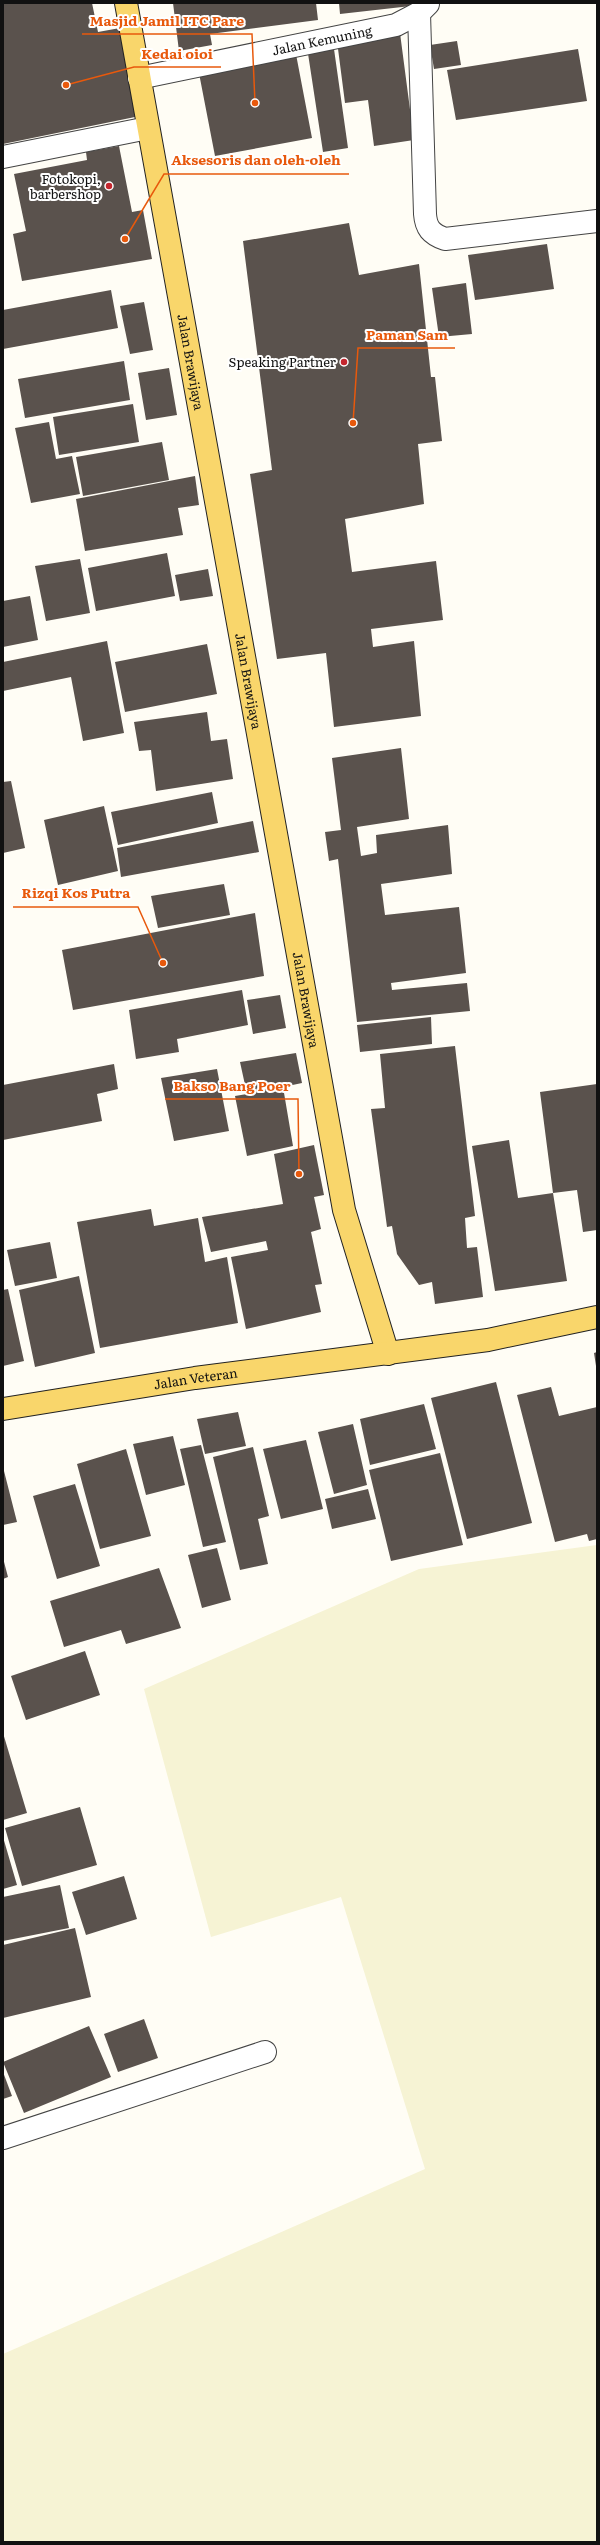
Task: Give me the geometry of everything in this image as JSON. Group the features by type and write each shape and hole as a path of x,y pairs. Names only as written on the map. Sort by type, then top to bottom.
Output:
{"main road":[{"name":"Jalan Brawijaya","path":"126,3 344,1210 388,1354"},
{"name":"Jalan Veteran","path":"3,1409 195,1378 488,1340 597,1318"}],"street":[{"name":"Jalan Kemuning","path":"139,78 396,25 424,8"},
{"path":"424,8 425,214 426,224 430,231 445,239 597,221"},
{"path":"3,157 148,128"},
{"path":"3,2138 265,2052"}],"shaded area":[{"path":"597,1545 597,2542 3,2542 3,2354 425,2169 341,1897 211,1937 144,1689 419,1569"}],"building":[{"path":"3,3 92,3 98,32 120,28 135,117 3,144"},
{"path":"173,3 316,3 318,20 210,34 212,45 179,51"},
{"path":"339,3 411,3 411,6 340,14"},
{"path":"400,33 414,140 374,146 368,100 345,103 337,41"},
{"path":"457,41 461,65 434,69 430,45"},
{"path":"333,42 348,148 323,152 307,47"},
{"path":"295,49 312,138 215,156 198,68"},
{"path":"578,49 587,101 456,120 447,70"},
{"path":"119,146 132,212 143,210 152,259 22,281 13,234 26,231 14,174 87,160 86,152"},
{"path":"349,223 359,275 419,264 431,377 435,377 442,441 418,444 424,504 345,519 352,572 436,561 443,620 371,629 373,647 414,641 421,716 334,727 326,653 277,659 250,474 272,470 243,241"},
{"path":"547,244 554,289 475,300 468,255"},
{"path":"466,283 472,334 439,337 432,288"},
{"path":"111,290 118,328 3,349 3,310"},
{"path":"144,302 153,350 130,354 120,306"},
{"path":"124,361 130,400 25,418 18,379"},
{"path":"169,368 177,415 146,420 138,373"},
{"path":"133,404 139,442 59,455 53,417"},
{"path":"49,422 56,459 72,456 80,494 31,503 15,428"},
{"path":"162,442 169,480 83,496 76,457"},
{"path":"195,476 199,505 178,508 183,535 85,551 76,499"},
{"path":"167,553 175,596 96,611 88,568"},
{"path":"80,559 90,613 46,621 35,566"},
{"path":"208,569 213,596 180,601 175,575"},
{"path":"30,596 38,640 3,647 3,601"},
{"path":"107,641 124,733 83,741 71,677 3,691 3,662"},
{"path":"207,644 217,694 125,712 115,662"},
{"path":"207,712 211,741 227,739 233,779 156,791 151,750 139,751 134,722"},
{"path":"401,748 409,819 357,827 361,856 377,853 376,835 448,825 452,874 381,884 385,915 459,907 466,973 391,983 392,990 467,983 470,1011 357,1022 338,859 329,861 325,832 341,830 332,758"},
{"path":"11,781 25,848 3,853 3,782"},
{"path":"212,792 218,823 118,845 111,812"},
{"path":"104,806 118,871 58,885 44,820"},
{"path":"253,821 259,852 121,877 117,848"},
{"path":"224,884 230,915 158,928 151,896"},
{"path":"255,913 264,976 73,1010 62,950"},
{"path":"242,990 248,1025 177,1039 179,1052 136,1059 129,1010"},
{"path":"280,995 286,1028 253,1034 247,1000"},
{"path":"431,1017 432,1044 360,1052 357,1025"},
{"path":"455,1046 475,1216 465,1218 467,1248 477,1247 483,1297 435,1304 432,1282 419,1285 397,1254 392,1226 387,1227 371,1109 385,1108 380,1054"},
{"path":"296,1053 302,1083 283,1087 293,1146 247,1156 235,1096 247,1094 240,1062"},
{"path":"114,1064 118,1089 97,1094 102,1121 3,1140 3,1085"},
{"path":"217,1069 229,1131 174,1141 161,1078"},
{"path":"597,1084 597,1230 583,1232 577,1190 553,1193 540,1092"},
{"path":"509,1140 518,1198 553,1193 567,1281 495,1291 472,1146"},
{"path":"314,1145 324,1195 314,1197 321,1229 311,1232 322,1284 315,1285 321,1312 246,1329 231,1257 268,1250 266,1241 211,1252 202,1217 283,1204 274,1154"},
{"path":"151,1209 154,1226 198,1218 205,1262 227,1257 238,1323 100,1348 77,1222"},
{"path":"50,1242 57,1278 15,1286 7,1250"},
{"path":"79,1276 95,1353 35,1367 19,1290"},
{"path":"8,1289 24,1361 3,1366 3,1290"},
{"path":"597,1352 597,1366 596,1366 594,1353"},
{"path":"496,1382 532,1523 467,1539 431,1398"},
{"path":"551,1387 559,1416 597,1407 597,1539 589,1541 587,1534 555,1542 517,1395"},
{"path":"424,1404 436,1449 370,1465 360,1419"},
{"path":"238,1412 246,1446 205,1454 197,1419"},
{"path":"353,1424 367,1485 334,1494 318,1432"},
{"path":"173,1436 185,1485 146,1495 133,1444"},
{"path":"306,1440 323,1509 281,1519 263,1449"},
{"path":"201,1445 226,1542 203,1547 180,1449"},
{"path":"253,1447 269,1516 258,1519 268,1564 240,1570 213,1457"},
{"path":"126,1449 151,1536 100,1549 77,1464"},
{"path":"440,1453 463,1545 391,1561 369,1470"},
{"path":"4,1471 17,1522 3,1525 3,1472"},
{"path":"75,1484 100,1566 57,1579 33,1496"},
{"path":"368,1489 376,1519 332,1529 325,1499"},
{"path":"217,1548 231,1600 202,1608 188,1555"},
{"path":"3,1558 8,1577 3,1579"},
{"path":"159,1568 181,1628 126,1644 121,1630 64,1647 50,1601"},
{"path":"85,1651 100,1695 26,1720 11,1676"},
{"path":"3,1733 27,1813 3,1820"},
{"path":"80,1807 97,1865 22,1886 5,1828"},
{"path":"3,1837 17,1885 3,1889"},
{"path":"124,1876 137,1919 86,1935 72,1892"},
{"path":"60,1885 69,1928 3,1941 3,1897"},
{"path":"75,1928 91,1997 3,2018 3,1945"},
{"path":"144,2019 158,2058 118,2072 104,2034"},
{"path":"89,2026 111,2077 24,2113 3,2062"},
{"path":"3,2072 12,2096 3,2099"}],"place":[{"name":"Kedai oioi","path":"66,85"},
{"name":"Masjid Jamil ITC Pare","path":"255,103"},
{"name":"Fotokopi, barbershop","path":"109,186"},
{"name":"Aksesoris dan oleh-oleh","path":"125,239"},
{"name":"Speaking Partner","path":"344,362"},
{"name":"Paman Sam","path":"353,423"},
{"name":"Rizqi Kos Putra","path":"163,963"},
{"name":"Bakso Bang Poer","path":"299,1174"}]}
